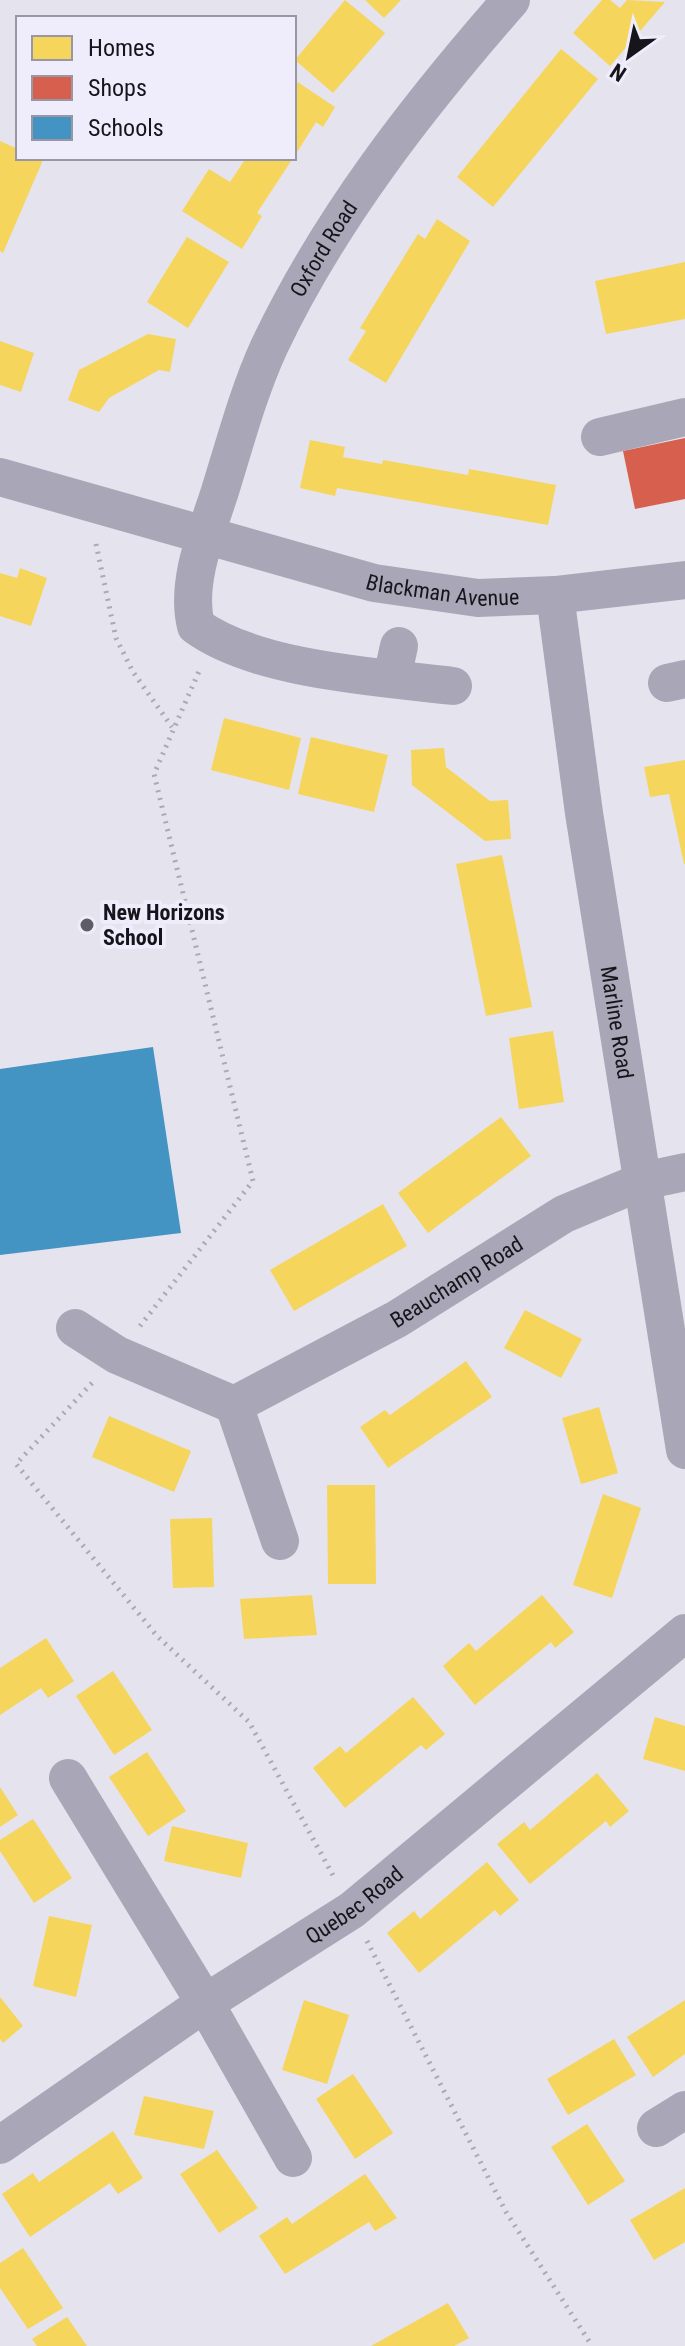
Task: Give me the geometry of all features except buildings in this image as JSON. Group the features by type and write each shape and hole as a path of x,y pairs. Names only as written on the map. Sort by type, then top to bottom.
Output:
{"street":[{"name":"Oxford Road","path":"206,537 268,350 310,267 360,188 511,0"},
{"path":"600,437 685,417"},
{"name":"Blackman Avenue","path":"0,477 374,583 478,598 555,595 685,580"},
{"path":"206,537 191,605 196,626 219,642 300,665 396,662 453,686"},
{"name":"Marline Road","path":"555,595 584,813 669,1365 685,1450"},
{"name":"Beauchamp Road","path":"234,1405 397,1319 564,1214 643,1181 685,1172"},
{"path":"75,1328 117,1355 234,1405 280,1541"},
{"name":"Quebec Road","path":"0,2145 205,2003 352,1910 685,1633"},
{"path":"68,1778 205,2003 293,2158"}],"path":[{"path":"87,504 116,638 133,672 172,727"}],"place":[{"name":"New Horizons School","path":"87,925"}]}
